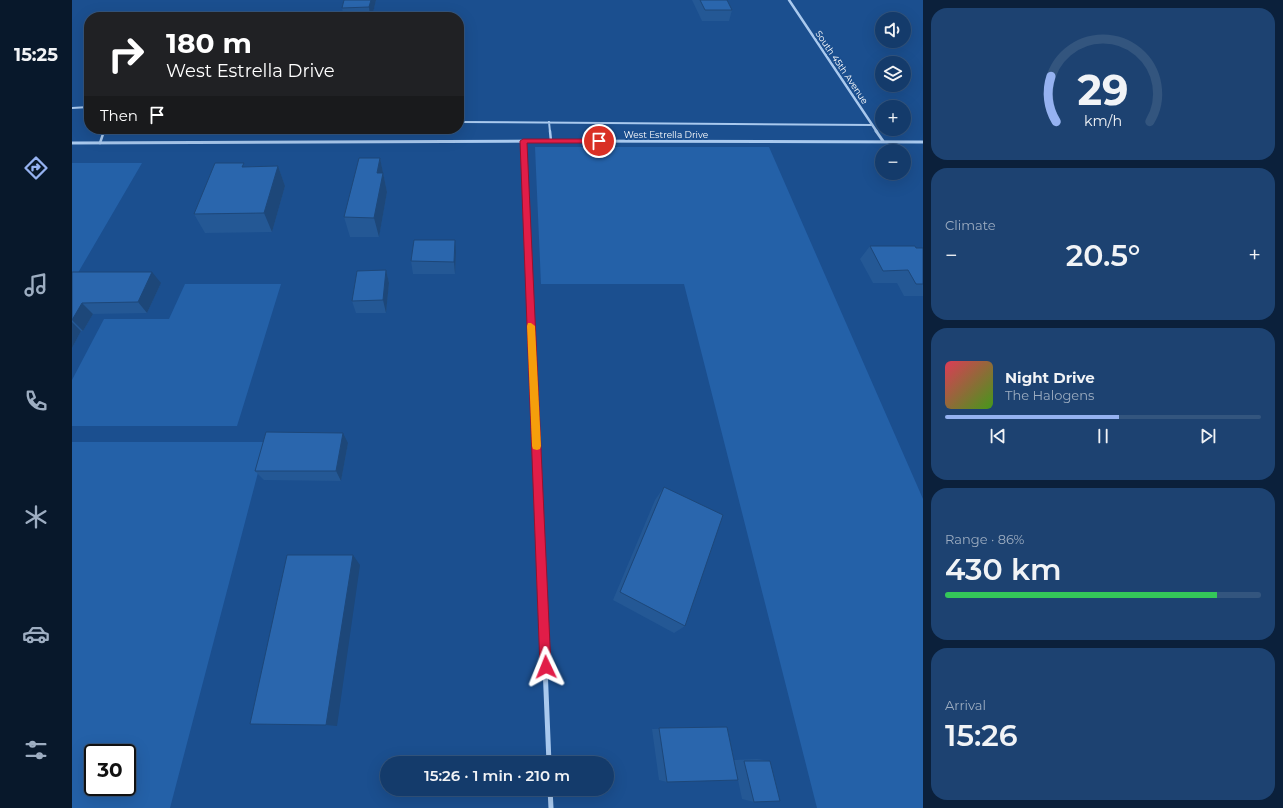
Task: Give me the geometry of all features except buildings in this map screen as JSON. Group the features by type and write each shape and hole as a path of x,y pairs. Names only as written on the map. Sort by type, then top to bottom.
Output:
{"street":[{"name":"South 45th Avenue","path":"789,0 883,142"},
{"name":"West Estrella Drive","path":"72,143 523,141 923,142"},
{"path":"523,141 549,756"},
{"path":"550,796 551,808"}],"lane":[{"path":"72,108 84,107"},
{"path":"464,122 872,125"},
{"path":"549,122 551,141"},
{"path":"100,143 103,134"}],"shaded area":[{"path":"535,147 769,147 923,499 923,808 817,808 684,284 541,284"},
{"path":"72,163 142,163 72,283"},
{"path":"185,284 281,284 237,426 72,426 72,380 104,319 169,319"},
{"path":"72,442 266,442 170,808 72,808"}],"slow traffic":[{"path":"531,326 537,446"}],"route":[{"path":"546,667 523,141 599,141"}]}
